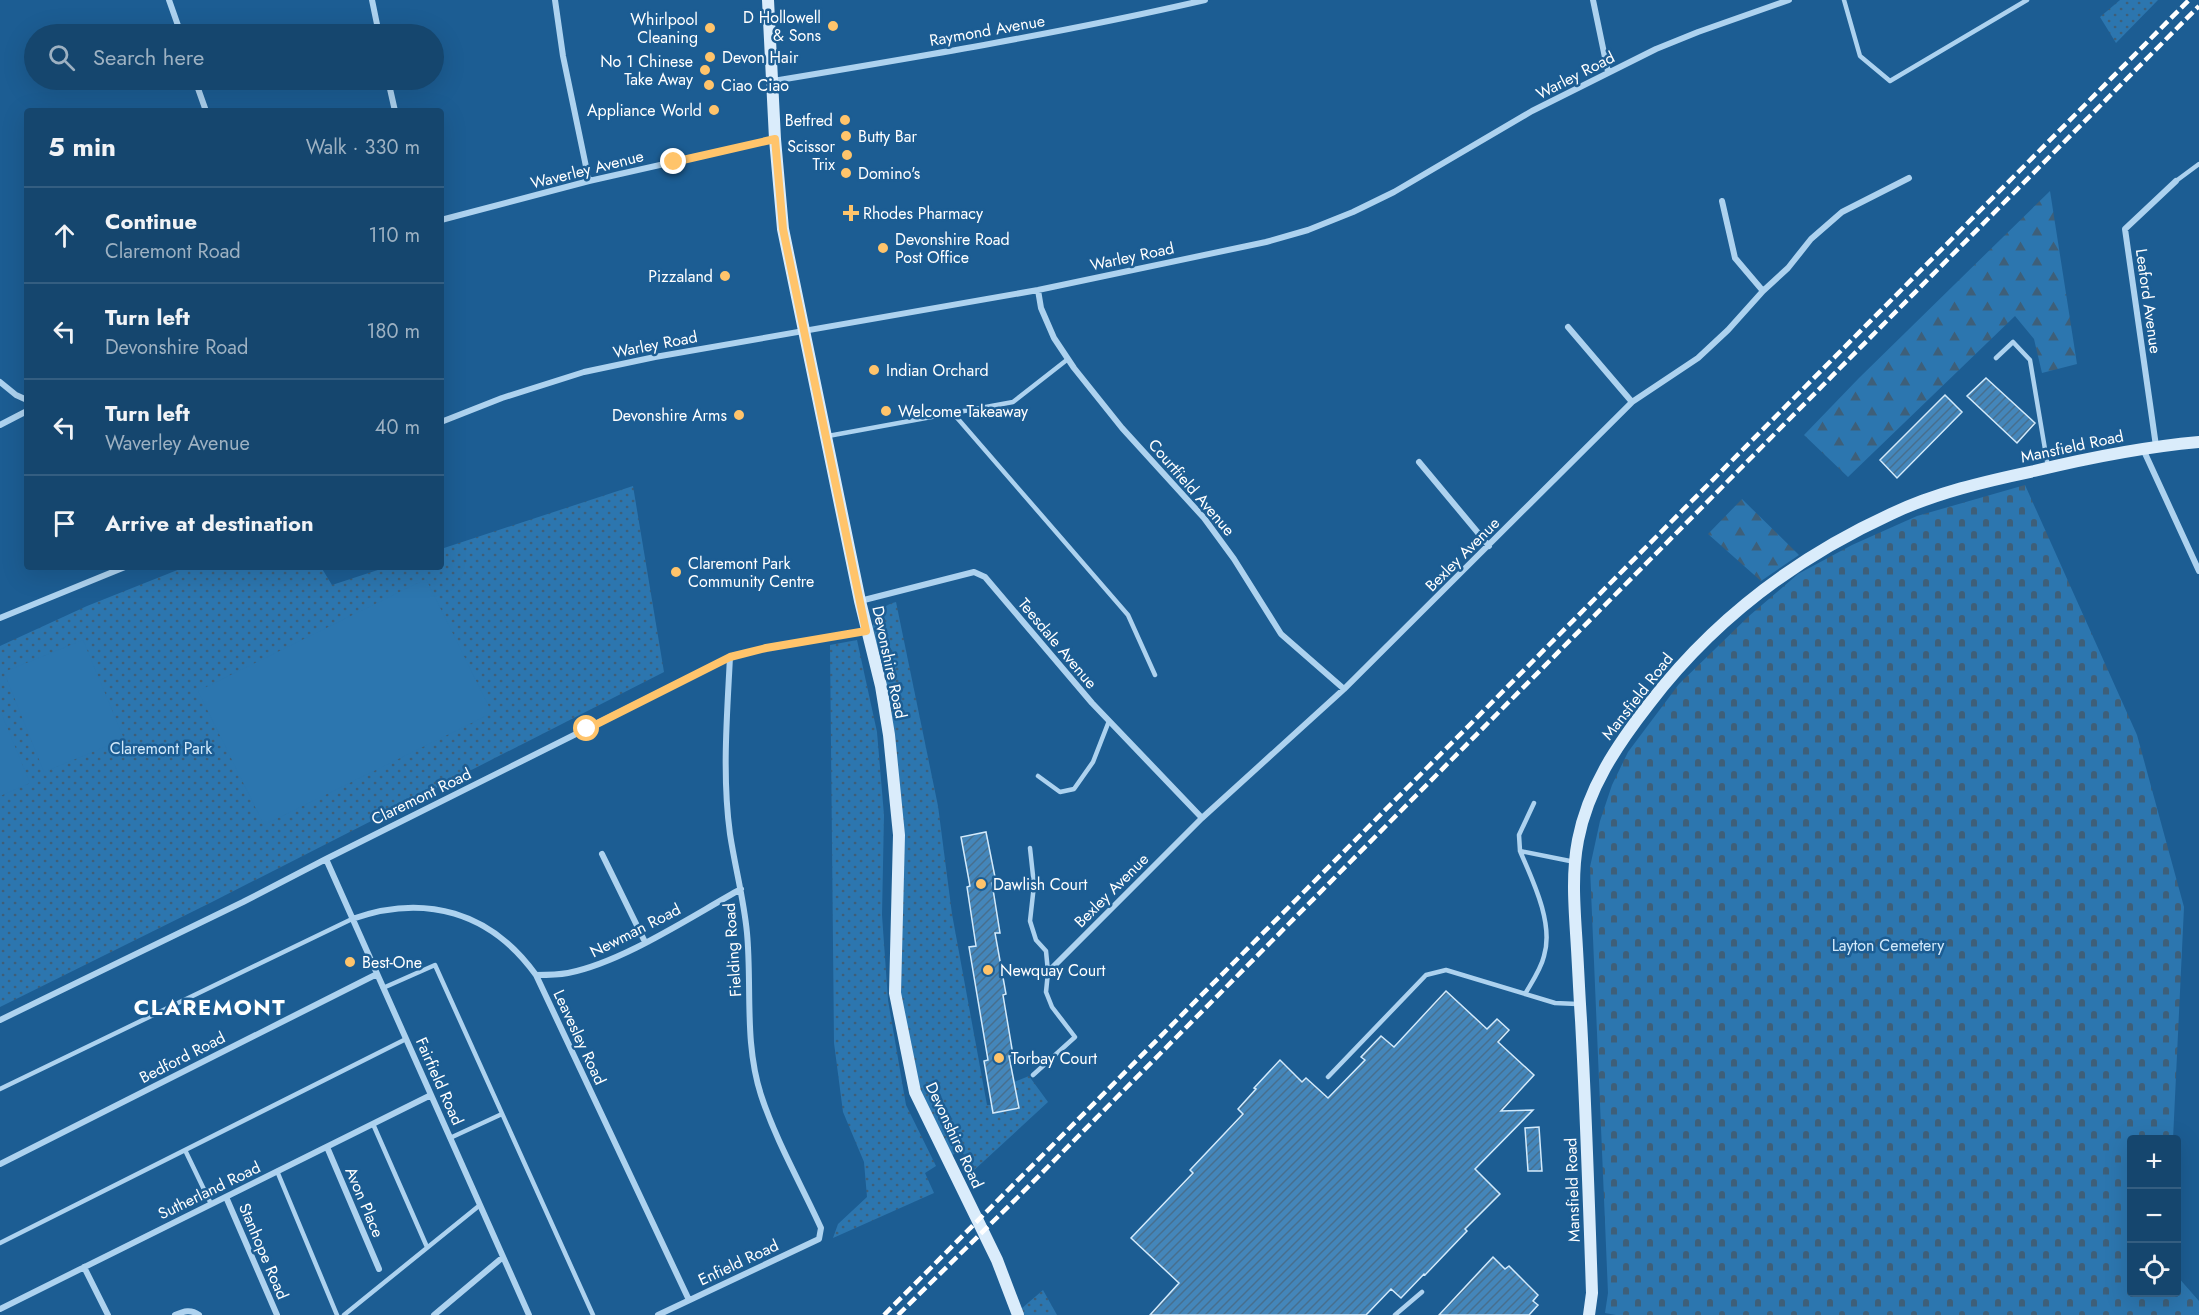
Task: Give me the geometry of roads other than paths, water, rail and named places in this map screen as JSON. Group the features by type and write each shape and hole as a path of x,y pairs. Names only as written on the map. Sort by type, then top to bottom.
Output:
{"main road":[{"name":"Devonshire Road","path":"768,0 775,139 783,229 866,631 881,686 899,835 895,993 915,1092 997,1260 1018,1315"},
{"name":"Mansfield Road","path":"1589,1315 1592,1293 1573,877 1578,840 1588,802 1622,738 1660,688 1707,636 1744,604 1792,567 1893,513 1955,490 2048,467 2156,446 2199,442"}],"street":[{"path":"169,0 177,24"},
{"path":"372,0 377,24"},
{"path":"555,0 563,56 589,181"},
{"name":"Raymond Avenue","path":"772,81 976,46 1205,0"},
{"path":"1593,0 1608,72"},
{"name":"Warley Road","path":"444,421 502,398 584,372 655,357 1038,290 1266,242 1308,230 1394,192 1532,111 1608,72 1698,32 1789,0"},
{"path":"199,90 205,108"},
{"path":"390,90 394,108"},
{"name":"Waverley Avenue","path":"444,219 589,181 775,139"},
{"name":"Bexley Avenue","path":"1048,972 1202,818 1344,689 1632,402 1698,358 1788,268 1810,239 1842,212 1909,178"},
{"name":"Leaford Avenue","path":"2156,446 2125,229 2176,181"},
{"path":"1722,201 1735,258 1763,291"},
{"name":"Courtfield Avenue","path":"1038,290 1041,308 1054,338 1068,359 1122,428 1204,518 1234,559 1281,634 1344,689"},
{"path":"1568,327 1632,402"},
{"path":"0,382 24,399"},
{"path":"0,425 24,413"},
{"path":"2143,449 2199,571"},
{"path":"1419,462 1490,546"},
{"path":"0,618 117,570"},
{"name":"Teesdale Avenue","path":"860,601 974,572 986,578 1109,721 1202,818"},
{"name":"Claremont Road","path":"0,1020 243,902 730,657 766,648 866,631"},
{"name":"Fielding Road","path":"730,657 726,725 727,788 730,833 748,942 753,1060 761,1094 773,1125 821,1228"},
{"path":"602,854 645,942"},
{"name":"Fairfield Road","path":"326,859 529,1315"},
{"name":"Newman Road","path":"536,975 566,974 591,967 645,942 741,890"},
{"name":"Leavesley Road","path":"352,919 369,913 399,908 441,910 484,926 521,955 536,975 690,1300"},
{"name":"Bedford Road","path":"0,1164 377,974"},
{"name":"Sutherland Road","path":"0,1309 431,1095"},
{"name":"Avon Place","path":"327,1147 379,1269"},
{"name":"Stanhope Road","path":"226,1197 277,1315"},
{"name":"Enfield Road","path":"658,1315 819,1239 821,1228"},
{"path":"434,1315 503,1257"},
{"path":"84,1267 108,1315"},
{"path":"175,1315 184,1311 193,1311 199,1315"}],"lane":[{"path":"1844,0 1860,56 1890,81 2026,0"},
{"path":"2176,181 2199,164"},
{"path":"1996,358 2013,342 2030,360 2048,467"},
{"path":"825,436 1013,402 1068,359"},
{"path":"952,412 1128,615 1155,675"},
{"path":"1038,776 1060,792 1074,789 1094,762 1109,721"},
{"path":"1525,994 1544,957 1546,948 1545,916 1520,851 1519,835 1534,802"},
{"path":"1030,848 1034,885 1030,921 1036,940 1046,951 1048,972 1046,992 1052,1007 1075,1036 1033,1075"},
{"path":"1520,851 1575,862"},
{"path":"0,1089 352,919"},
{"path":"383,988 435,965 593,1315"},
{"path":"1328,1077 1426,975 1446,970 1555,1003 1580,1004"},
{"path":"0,1243 406,1039"},
{"path":"450,1138 502,1114"},
{"path":"373,1124 427,1247"},
{"path":"185,1150 211,1204"},
{"path":"278,1171 337,1315"},
{"path":"344,1315 480,1205"},
{"path":"1395,1315 1422,1292"}],"railway":[{"path":"884,1315 2189,0"},
{"path":"898,1315 1018,1197 2199,6"}],"place":[{"name":"D Hollowell & Sons","path":"833,26"},
{"name":"Whirlpool Cleaning","path":"710,28"},
{"name":"Devon Hair","path":"710,57"},
{"name":"No 1 Chinese Take Away","path":"705,70"},
{"name":"Ciao Ciao","path":"709,85"},
{"name":"Appliance World","path":"714,110"},
{"name":"Betfred","path":"845,120"},
{"name":"Butty Bar","path":"846,136"},
{"name":"Scissor Trix","path":"847,155"},
{"name":"Domino's","path":"846,173"},
{"name":"Rhodes Pharmacy","path":"851,213"},
{"name":"Devonshire Road Post Office","path":"883,248"},
{"name":"Pizzaland","path":"725,276"},
{"name":"Indian Orchard","path":"874,370"},
{"name":"Welcome Takeaway","path":"886,411"},
{"name":"Devonshire Arms","path":"739,415"},
{"name":"Claremont Park Community Centre","path":"676,572"},
{"name":"Dawlish Court","path":"981,884"},
{"name":"Best-One","path":"350,962"},
{"name":"Newquay Court","path":"988,970"},
{"name":"Torbay Court","path":"999,1058"}],"district":[{"name":"CLAREMONT","path":"210,1007"}],"park label":[{"name":"Claremont Park","path":"161,748"},
{"name":"Layton Cemetery","path":"1888,945"}]}
